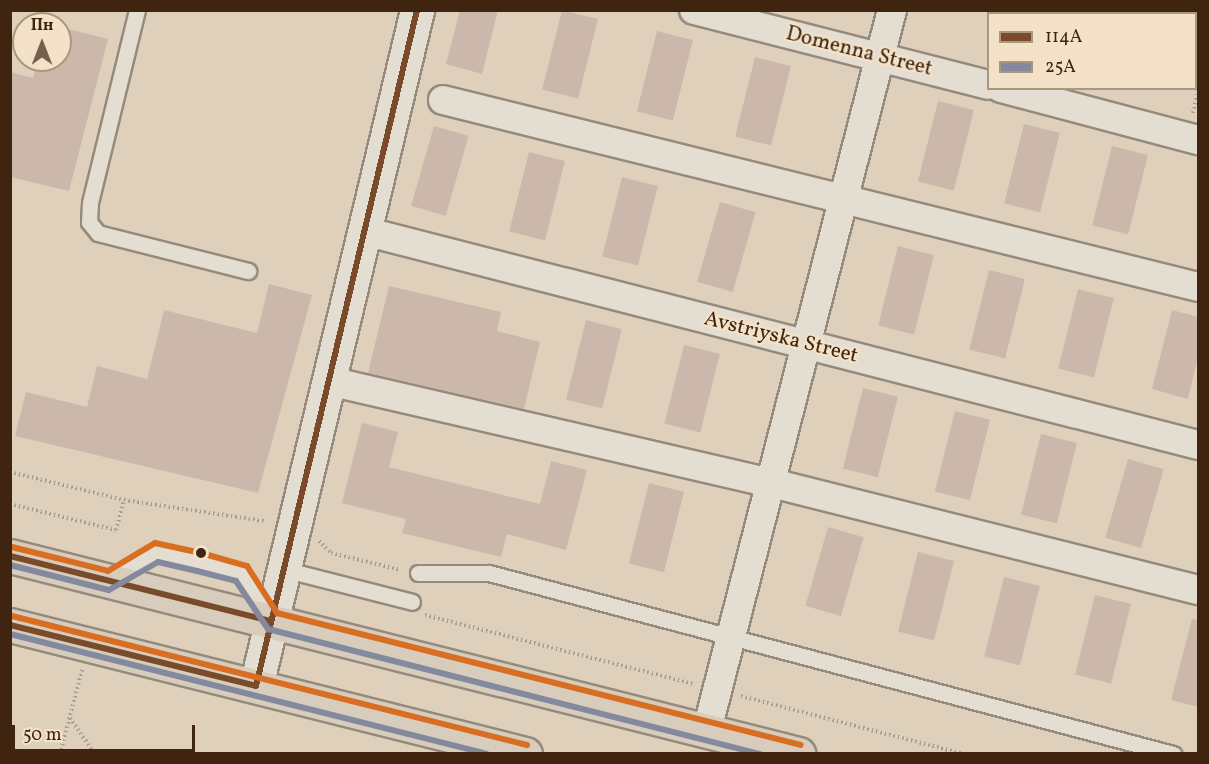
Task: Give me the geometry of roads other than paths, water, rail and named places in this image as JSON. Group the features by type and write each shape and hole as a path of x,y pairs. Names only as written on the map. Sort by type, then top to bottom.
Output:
{"main road":[{"path":"10,556 799,753"},
{"path":"10,624 525,753"}],"street":[{"path":"256,686 417,10"},
{"name":"Domenna Street","path":"694,10 987,85"},
{"path":"707,730 892,10"},
{"path":"1009,90 1198,140"},
{"path":"443,100 1198,287"},
{"name":"Avstriyska Street","path":"364,231 1198,445"},
{"path":"329,381 772,483 1198,590"}],"lane":[{"path":"137,10 90,203 89,222 98,233 248,270"},
{"path":"283,569 411,602"},
{"path":"418,573 489,573 732,639 1173,753"}]}
